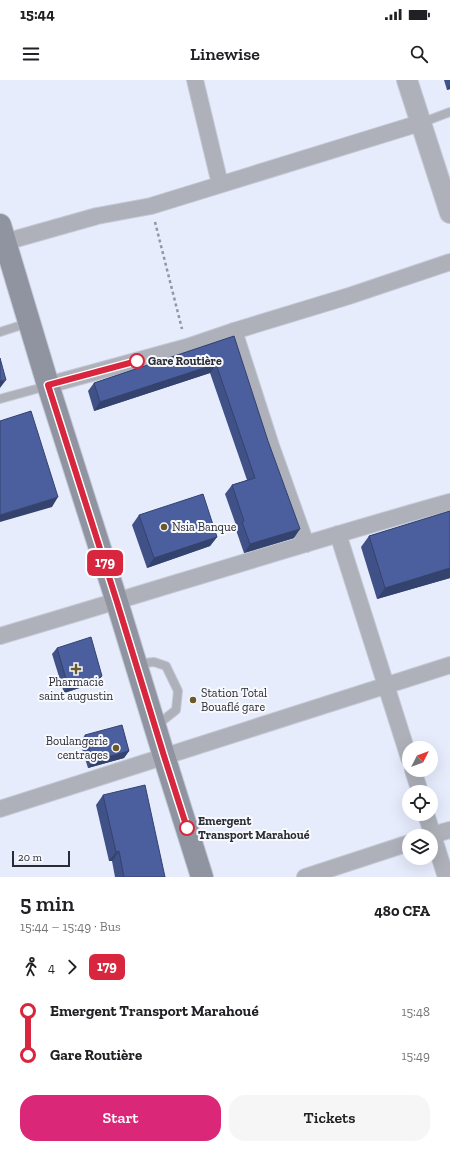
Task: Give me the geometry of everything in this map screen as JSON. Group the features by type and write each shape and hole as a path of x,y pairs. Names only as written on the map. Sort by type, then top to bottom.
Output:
{"main road":[{"path":"6,249 202,877"}],"street":[{"path":"195,80 220,184"},
{"path":"407,80 450,213"},
{"path":"6,249 97,216 151,206 420,123"},
{"path":"48,385 187,347 349,296 450,262"},
{"path":"234,331 271,446 306,544"},
{"path":"0,636 117,602 338,534 450,502"},
{"path":"338,534 404,741"},
{"path":"0,808 450,665"},
{"path":"438,833 450,830"},
{"path":"305,877 402,844"},
{"path":"438,855 446,877"}],"lane":[{"path":"420,123 450,112"},
{"path":"0,332 30,323"},
{"path":"0,399 48,385"},
{"path":"136,664 154,662 166,666 178,691 176,710 155,727"}],"path":[{"path":"151,206 187,347"}],"building":[{"path":"234,336 268,441 300,529 250,544 242,522 244,521 232,485 255,478 216,364 100,402 94,383"},
{"path":"0,358 6,380 0,381"},
{"path":"31,411 58,497 0,515 0,421"},
{"path":"203,494 217,537 154,558 139,515"},
{"path":"450,511 450,568 385,588 369,536"},
{"path":"91,637 102,676 68,686 57,648"},
{"path":"122,725 129,751 93,761 85,735"},
{"path":"145,785 165,877 124,877 119,851 116,852 103,795"}],"bus line":[{"name":"179","path":"137,361 48,385 187,828"}],"place":[{"name":"Gare Routière","path":"137,361"},
{"name":"Nsia Banque","path":"164,527"},
{"name":"Pharmacie saint augustin","path":"76,669"},
{"name":"Station Total Bouaflé gare","path":"193,700"},
{"name":"Boulangerie centrages","path":"116,748"},
{"name":"Emergent Transport Marahoué","path":"187,828"}]}
